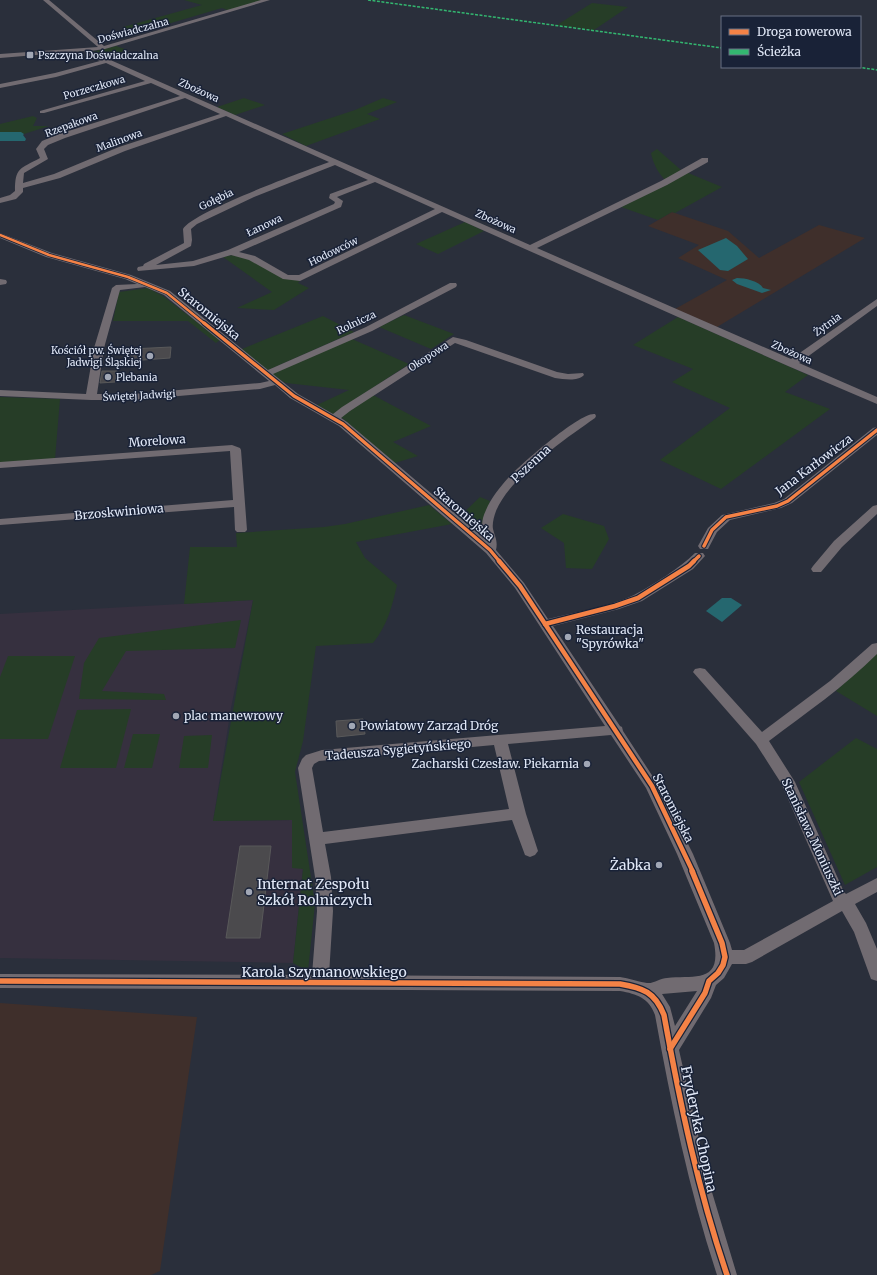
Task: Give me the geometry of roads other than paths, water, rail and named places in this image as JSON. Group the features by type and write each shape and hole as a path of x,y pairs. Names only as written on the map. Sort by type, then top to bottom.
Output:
{"street":[{"path":"46,0 103,48"},
{"name":"Doświadczalna","path":"0,56 87,51 103,48 267,0"},
{"name":"Zbożowa","path":"87,51 88,53 791,364 875,397"},
{"path":"2,85 65,72 106,61"},
{"name":"Porzeczkowa","path":"42,112 151,81"},
{"name":"Rzepakowa","path":"0,201 17,195 20,192 19,176 21,172 44,158 40,149 50,140 186,96"},
{"name":"Malinowa","path":"19,187 57,176 122,149 226,114"},
{"path":"530,248 664,183 705,160"},
{"name":"Gołębia","path":"128,277 188,244 186,230 188,226 194,222 251,195 335,162"},
{"name":"Łanowa","path":"142,269 194,263 231,252 338,205 339,202 333,198 333,196 374,180"},
{"name":"Hodowców","path":"231,252 252,258 286,277 300,278 442,209"},
{"name":"Staromiejska","path":"0,235 49,255 128,277 148,284 166,293 178,301 276,382 305,403 334,419 367,443 490,550 504,564 520,586 617,730 652,786 665,811 722,943 725,957"},
{"path":"91,397 99,348 116,288 134,287 148,284"},
{"name":"Rolnicza","path":"266,374 369,329 452,285"},
{"name":"Żytnia","path":"791,364 877,302"},
{"name":"Okopowa","path":"334,419 346,409 453,340 463,342 555,375 568,377 579,375"},
{"name":"Świętej Jadwigi","path":"0,393 91,397 167,394 260,386 276,382"},
{"name":"Pszenna","path":"487,524 493,507 511,482 558,439 591,416"},
{"name":"Jana Karłowicza","path":"545,624 638,598 689,566 701,551 712,530 726,517 777,506 788,501 877,430"},
{"name":"Morelowa","path":"0,465 232,448 236,450 241,530"},
{"name":"Brzoskwiniowa","path":"0,522 239,503"},
{"path":"817,569 838,544 877,508"},
{"path":"468,530 487,524 488,533 492,543 490,550"},
{"path":"761,740 865,660 877,647"},
{"name":"Stanisława Moniuszki","path":"700,672 761,740 788,782 838,896 857,919 867,942 877,974"},
{"name":"Tadeusza Sygietyńskiego","path":"320,983 325,910 317,839 305,768 306,763 314,757 617,730"},
{"path":"500,741 518,814 530,851"},
{"path":"317,839 518,814"},
{"path":"648,991 666,985 696,984 708,981 718,973 723,965 725,957 746,957 877,884"},
{"name":"Karola Szymanowskiego","path":"0,981 620,984 648,991"},
{"path":"670,1049 705,993 708,981"},
{"name":"Fryderyka Chopina","path":"648,991 662,1006 704,1203 727,1275"}],"water":[{"path":"0,132 21,132 24,134 23,135 26,139 25,141 0,141"},
{"path":"726,238 737,246 748,259 728,271 720,270 698,250"},
{"path":"737,278 752,280 763,288 771,290 762,293 737,284 732,280"},
{"path":"722,598 731,598 742,605 722,622 706,611"}],"place":[{"name":"Pszczyna Doświadczalna","path":"30,55"},
{"name":"Kościół pw. Świętej Jadwigi Śląskiej","path":"150,356"},
{"name":"Plebania","path":"108,377"},
{"name":"Restauracja \"Spyrówka\"","path":"568,637"},
{"name":"plac manewrowy","path":"176,716"},
{"name":"Powiatowy Zarząd Dróg","path":"352,726"},
{"name":"Zacharski Czesław. Piekarnia","path":"587,764"},
{"name":"Żabka","path":"659,865"},
{"name":"Internat Zespołu Szkół Rolniczych","path":"249,892"}]}
